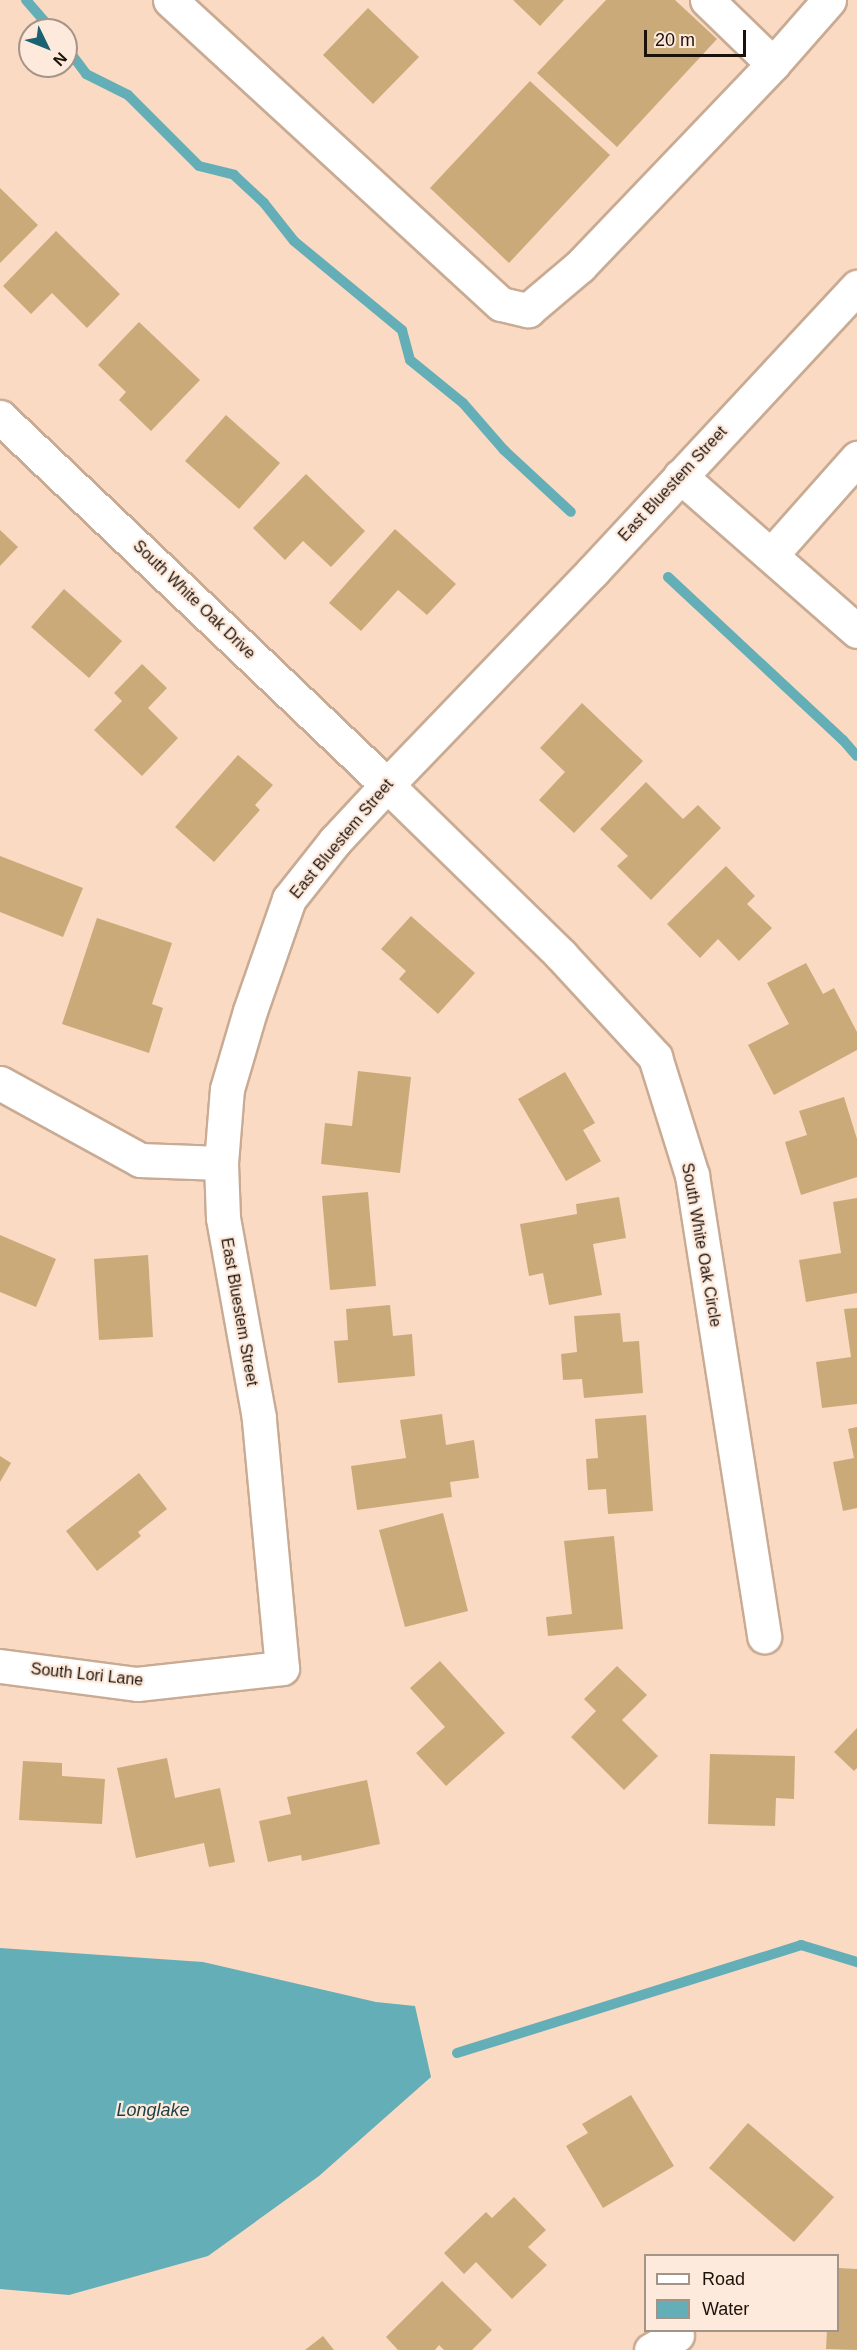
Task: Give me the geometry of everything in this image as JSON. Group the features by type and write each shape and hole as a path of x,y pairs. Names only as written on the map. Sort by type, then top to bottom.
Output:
{"street":[{"path":"170,0 501,304 528,310 580,266 773,64 829,0"},
{"path":"706,0 773,64"},
{"name":"East Bluestem Street","path":"282,1668 259,1419 222,1218 221,1163 227,1089 250,1011 289,899 335,841 387,784 593,571 857,287"},
{"name":"South White Oak Drive","path":"0,417 387,784"},
{"path":"771,555 857,458"},
{"path":"680,476 857,631"},
{"name":"South White Oak Circle","path":"387,784 561,955 656,1057 692,1175 764,1636"},
{"path":"0,1083 140,1160 221,1163"},
{"name":"South Lori Lane","path":"0,1666 137,1684 282,1668"}],"water":[{"name":"Longlake","path":"0,1948 203,1962 376,2002 415,2006 431,2077 319,2176 208,2256 69,2295 0,2289"}],"building":[{"path":"513,0 564,0 540,26"},
{"path":"606,0 675,0 717,39 617,147 537,73"},
{"path":"368,8 419,57 373,104 323,55"},
{"path":"530,81 610,155 509,263 430,188"},
{"path":"0,188 38,225 0,263"},
{"path":"56,231 120,294 87,328 52,293 31,314 3,286"},
{"path":"139,322 200,380 151,431 119,400 126,392 98,365"},
{"path":"226,415 280,463 239,509 185,461"},
{"path":"306,474 365,531 331,567 303,541 285,560 253,528"},
{"path":"395,529 456,584 427,615 398,590 361,631 329,603"},
{"path":"0,530 18,547 0,566"},
{"path":"64,589 122,641 89,678 31,627"},
{"path":"142,664 167,688 148,708 178,738 142,776 94,730 122,701 114,693"},
{"path":"582,703 643,761 574,833 539,800 565,772 540,748"},
{"path":"238,755 273,785 255,805 260,810 214,862 175,827"},
{"path":"646,782 683,819 698,805 721,828 651,900 617,866 628,856 600,829"},
{"path":"0,856 83,888 63,937 0,912"},
{"path":"726,866 755,896 747,904 772,928 739,961 718,939 700,958 667,924"},
{"path":"411,916 475,973 438,1014 399,979 406,971 381,949"},
{"path":"97,918 172,943 152,1004 163,1008 149,1053 62,1024"},
{"path":"806,963 823,994 834,988 857,1032 857,1050 774,1095 748,1045 789,1024 767,983"},
{"path":"358,1071 411,1077 400,1173 321,1164 325,1123 352,1126"},
{"path":"565,1072 595,1123 583,1130 601,1161 566,1181 518,1099"},
{"path":"844,1097 857,1139 857,1177 801,1195 785,1142 807,1135 799,1111"},
{"path":"368,1192 376,1286 330,1290 322,1196"},
{"path":"619,1197 626,1238 593,1244 602,1295 549,1305 543,1273 529,1276 520,1224 577,1214 576,1204"},
{"path":"857,1198 857,1293 806,1302 799,1260 841,1253 833,1202"},
{"path":"0,1235 56,1259 36,1307 0,1292"},
{"path":"148,1255 153,1337 99,1340 94,1259"},
{"path":"390,1305 393,1336 412,1334 415,1376 338,1383 334,1341 348,1340 346,1309"},
{"path":"857,1308 857,1404 822,1408 816,1362 851,1357 844,1309"},
{"path":"620,1313 623,1342 639,1341 643,1393 584,1398 582,1379 563,1380 561,1354 577,1352 574,1316"},
{"path":"442,1414 446,1445 474,1440 479,1478 450,1482 452,1497 357,1510 351,1466 406,1458 400,1420"},
{"path":"646,1415 653,1511 608,1514 606,1489 588,1490 586,1459 598,1458 595,1419"},
{"path":"857,1427 857,1508 843,1511 833,1462 854,1458 848,1429"},
{"path":"0,1456 11,1463 0,1482"},
{"path":"139,1473 167,1509 138,1532 141,1536 97,1571 66,1531"},
{"path":"443,1513 468,1611 405,1627 379,1530"},
{"path":"614,1536 623,1629 548,1636 546,1617 572,1614 564,1541"},
{"path":"440,1661 505,1733 446,1786 416,1753 445,1727 410,1688"},
{"path":"617,1666 647,1695 622,1720 658,1756 624,1790 571,1737 596,1711 584,1699"},
{"path":"857,1728 857,1768 854,1771 834,1752"},
{"path":"710,1754 795,1756 794,1799 776,1798 775,1826 708,1824"},
{"path":"167,1758 175,1798 220,1788 235,1862 209,1867 204,1843 136,1858 117,1768"},
{"path":"23,1761 62,1763 62,1776 105,1779 102,1824 19,1820"},
{"path":"367,1780 380,1844 302,1861 301,1855 268,1862 259,1821 291,1814 287,1797"},
{"path":"631,2095 674,2166 603,2208 566,2146 588,2133 582,2124"},
{"path":"748,2123 834,2197 794,2242 709,2168"},
{"path":"514,2197 546,2230 528,2247 547,2265 512,2299 476,2262 464,2274 444,2253 486,2212 492,2218"},
{"path":"839,2268 857,2269 857,2350 826,2349 827,2332 839,2332"},
{"path":"442,2281 492,2330 472,2350 444,2350 439,2345 435,2350 398,2350 386,2337"},
{"path":"323,2336 334,2350 305,2350"}],"waterway":[{"path":"26,0 42,18"},
{"path":"78,63 86,74 128,95 199,166 234,175 264,203 294,241 402,330 410,360 463,403 504,450 571,512"},
{"path":"668,577 843,740 857,756"},
{"path":"457,2053 801,1945 857,1962"}]}
